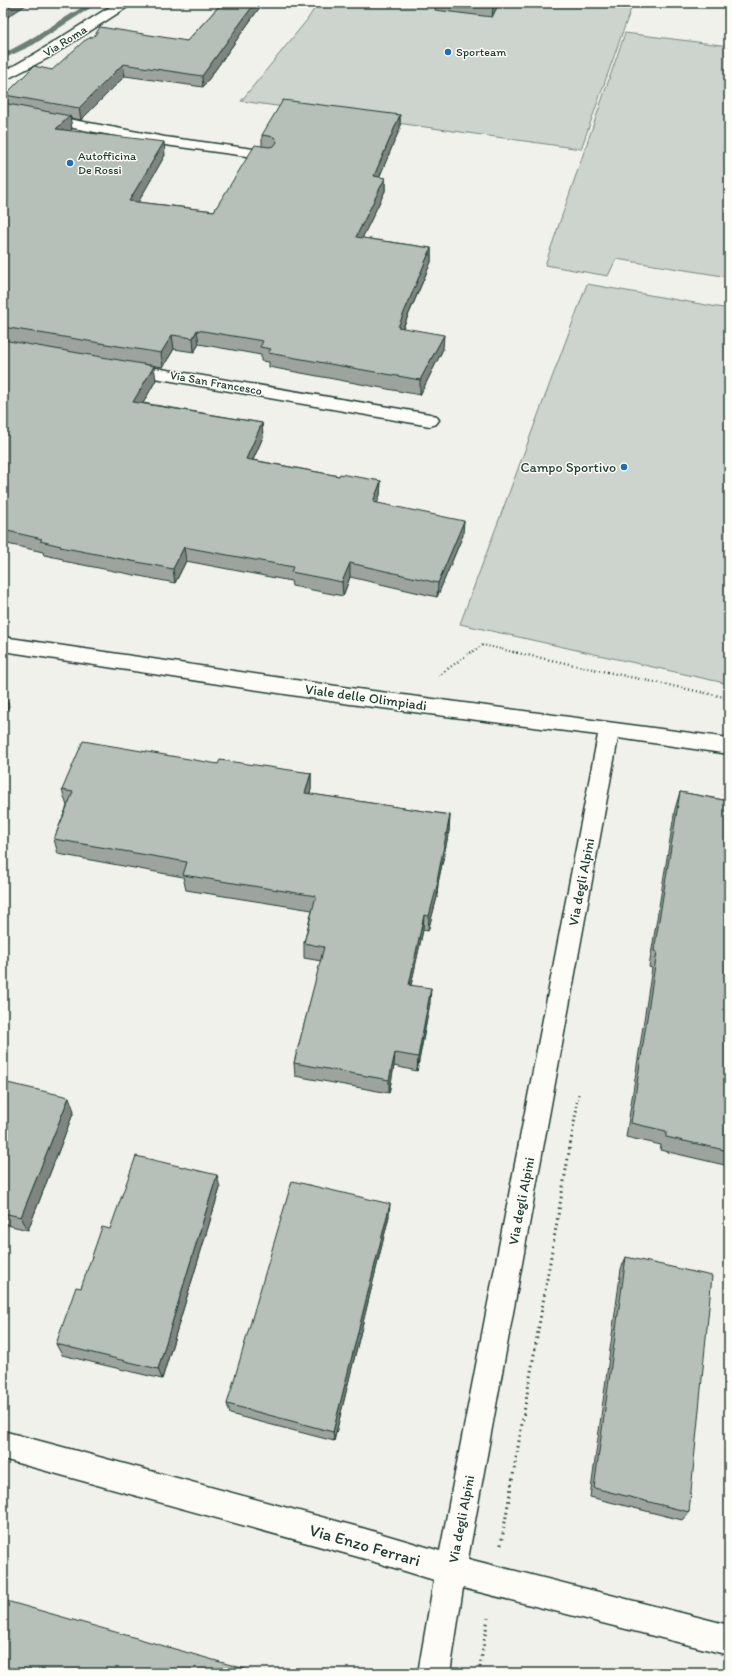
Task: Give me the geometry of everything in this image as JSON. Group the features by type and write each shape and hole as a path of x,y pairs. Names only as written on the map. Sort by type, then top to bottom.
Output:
{"street":[{"name":"Via Roma","path":"3,77 43,55 125,3"},
{"path":"3,112 165,141 269,155"},
{"name":"Via San Francesco","path":"112,366 430,420"},
{"name":"Viale delle Olimpiadi","path":"3,644 350,696 729,746"},
{"name":"Via degli Alpini","path":"434,1673 609,729"},
{"name":"Via Enzo Ferrari","path":"3,1445 362,1543 452,1570 729,1640"}],"path":[{"path":"435,679 467,654 483,645 729,698"},
{"path":"513,1483 580,1084"}],"shaded area":[{"name":"Sporteam","path":"318,3 633,3 581,149 241,101 307,20"},
{"path":"625,33 729,46 729,277 616,259 608,276 545,265"},
{"name":"Campo Sportivo","path":"587,284 729,309 729,684 460,624"}],"building":[{"path":"222,3 255,3 202,76 123,64 79,108 5,95 34,66 52,70 84,41 95,35 100,27 187,41"},
{"path":"457,3 495,3 493,7"},
{"path":"283,100 400,115 374,176 385,178 356,237 431,248 398,327 444,335 420,380 268,353 271,349 260,347 263,341 197,330 193,338 172,335 161,353 3,327 3,103 70,116 56,129 164,142 129,201 214,211 255,145 269,147 274,146 277,142 274,137 262,135"},
{"path":"3,340 154,366 133,402 262,423 246,459 339,476 340,474 381,481 373,502 464,521 438,583 350,563 342,582 291,572 293,567 184,547 173,569 60,547 61,546 40,541 42,539 3,530"},
{"path":"83,741 218,764 220,760 311,773 305,793 450,815 438,882 429,916 424,915 409,985 431,988 418,1057 395,1053 389,1080 294,1063 324,947 304,943 316,896 183,875 187,862 54,839 73,792 62,790"},
{"path":"680,792 729,801 729,1151 666,1137 666,1131 631,1123 657,952 654,951"},
{"path":"3,1082 69,1097 21,1217 3,1213"},
{"path":"136,1156 217,1175 158,1369 56,1344 76,1287 81,1288 102,1227 110,1229"},
{"path":"292,1181 390,1204 333,1432 227,1404"},
{"path":"626,1257 712,1276 689,1512 594,1488"},
{"path":"3,1600 252,1671 251,1673 3,1673"}],"waterway":[{"path":"3,57 30,43 94,3"}],"place":[{"name":"Sporteam","path":"448,52"},
{"name":"Autofficina De Rossi","path":"70,163"},
{"name":"Campo Sportivo","path":"624,467"}]}
